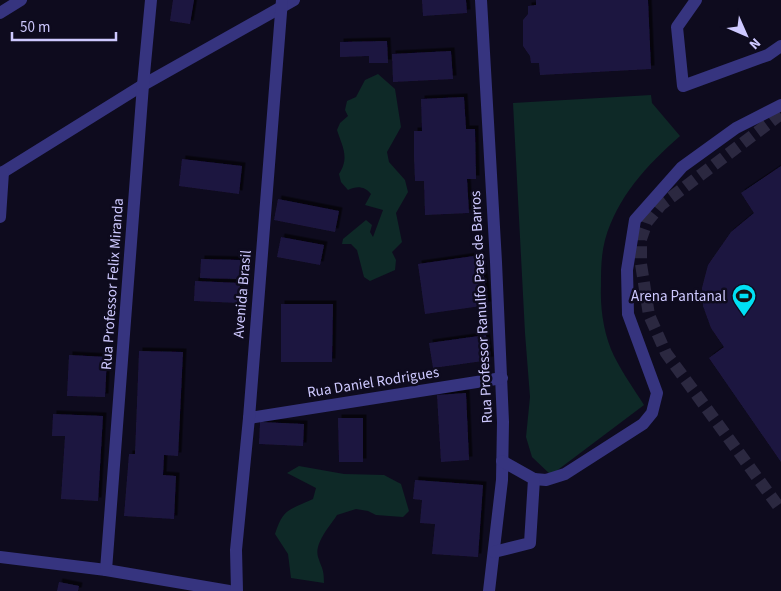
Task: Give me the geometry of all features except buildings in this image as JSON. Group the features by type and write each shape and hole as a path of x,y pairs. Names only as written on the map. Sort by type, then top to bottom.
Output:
{"street":[{"path":"0,13 21,0"},
{"name":"Rua Professor Felix Miranda","path":"106,570 151,0"},
{"path":"0,218 2,173 143,85 282,3 294,0"},
{"name":"Rua Professor Ranulfo Paes de Barros","path":"481,0 502,378 502,480 489,591"},
{"path":"696,0 677,27 683,86 768,55 781,46"},
{"name":"Avenida Brasil","path":"237,591 236,550 249,418 282,3"},
{"path":"502,461 534,479 546,480 565,474 643,424 652,413 657,392 628,314 627,270 635,220 682,167 736,128 781,105"},
{"name":"Rua Daniel Rodrigues","path":"249,418 502,378"},
{"path":"494,552 530,543 534,479"},
{"path":"0,557 106,570 229,591"}],"green space":[{"path":"378,74 395,89 401,127 387,152 389,162 405,180 408,192 396,213 402,242 392,252 396,260 395,270 370,281 364,277 357,250 351,244 342,244 343,239 366,220 372,225 370,232 373,237 383,210 365,205 371,194 366,189 357,187 348,190 341,182 339,174 345,157 337,130 340,123 348,116 345,110 347,101 356,97 365,80"},
{"path":"651,95 652,103 680,136 645,170 617,210 605,240 601,275 602,313 605,331 617,363 644,405 551,475 532,457 526,437 530,397 513,103"},
{"path":"299,466 344,474 384,475 401,484 409,511 403,517 376,515 368,511 356,509 337,515 318,546 317,552 324,583 291,578 288,554 275,534 284,514 313,499 316,488 287,473"}],"tunnel":[{"path":"781,114 661,205 647,222 641,239 641,264 649,315 666,353 781,510"}],"place":[{"name":"Arena Pantanal","path":"744,317"}]}
